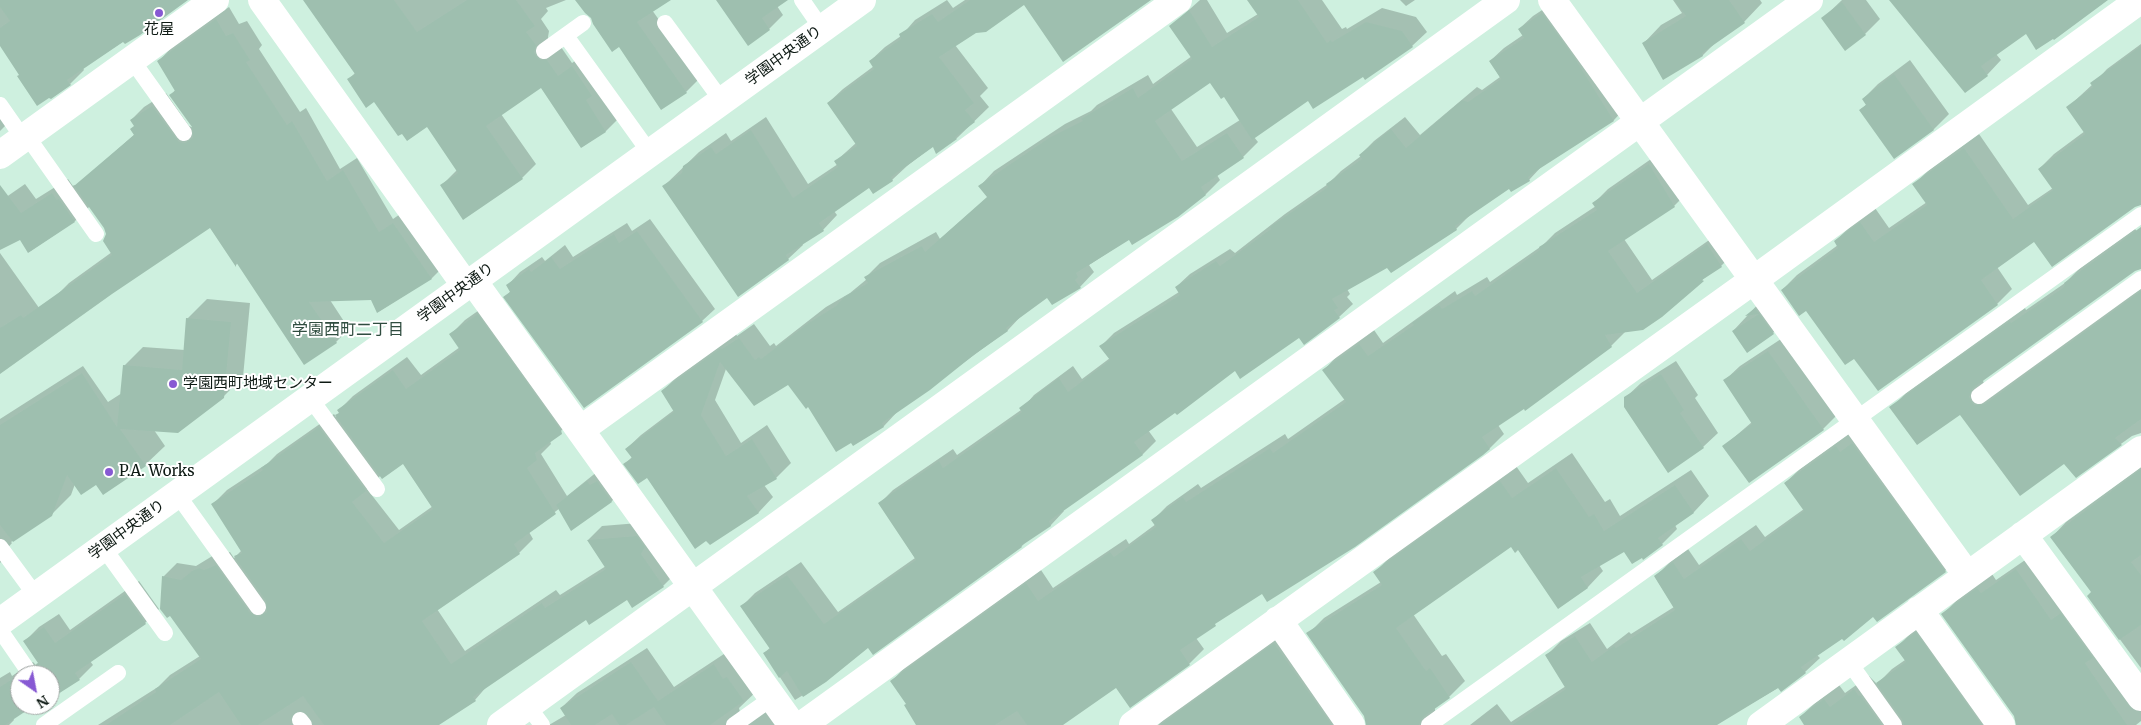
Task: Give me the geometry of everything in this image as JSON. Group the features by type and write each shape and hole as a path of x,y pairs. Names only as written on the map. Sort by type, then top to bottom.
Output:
{"street":[{"path":"0,155 215,0"},
{"path":"262,0 469,283 580,430 792,725"},
{"name":"学園中央通り","path":"0,622 862,0"},
{"path":"580,430 1178,0"},
{"path":"501,725 535,715 693,587 1506,0"},
{"path":"1552,0 1968,575"},
{"path":"802,725 1809,0"},
{"path":"1133,725 2140,0"},
{"path":"1775,721 1849,662 1919,610 2141,451"},
{"path":"2023,535 2141,697"},
{"path":"1919,610 2001,725"},
{"path":"1278,620 1351,725"}],"lane":[{"path":"802,0 822,29"},
{"path":"544,51 583,23"},
{"path":"665,23 722,101"},
{"path":"566,36 650,153"},
{"path":"132,60 184,133"},
{"path":"0,104 96,234"},
{"path":"1429,725 2141,216"},
{"path":"1978,396 2141,279"},
{"path":"310,398 377,489"},
{"path":"177,494 258,608"},
{"path":"0,547 36,596"},
{"path":"103,547 165,633"},
{"path":"0,630 24,665"},
{"path":"1849,662 1894,725"},
{"path":"60,706 118,673"},
{"path":"734,725 772,698"}],"building":[{"path":"0,0 188,0 140,35 125,44 123,42 67,80 71,85 37,106 0,46 0,28 10,21 0,7"},
{"path":"303,0 394,0 417,32 467,0 516,0 535,26 526,32 536,45 534,52 536,56 540,60 547,60 558,76 572,66 592,96 586,100 606,132 581,148 541,88 486,126 523,179 463,220 440,185 458,173 427,127 407,141 402,134 398,136 374,102 366,108 347,79 355,74"},
{"path":"575,0 671,0 637,22 687,93 661,110 619,47 612,52 591,18"},
{"path":"716,0 788,0 762,18 770,30 748,46"},
{"path":"970,0 1151,0 1063,62 1024,5 986,32 976,33 939,57 974,103 965,110 975,122 955,137 957,139 936,154 933,147 891,177 893,181 873,194 869,188 819,223 824,231 786,255 789,260 738,297 662,186 682,173 683,166 711,147 716,154 751,130 793,198 838,167 834,161 857,146 827,103 874,69 869,61 901,39 899,34 932,14 938,22"},
{"path":"1247,0 1298,0 1327,43 1366,22 1402,31 1413,47 1365,80 1363,77 1313,109 1308,101 1252,140 1224,97 1221,99 1210,83 1155,121 1182,161 1227,133 1244,158 1201,187 1206,195 1178,217 1132,245 1129,240 1076,273 1078,277 1075,280 1081,288 1052,305 1047,298 1006,328 1008,331 975,354 930,390 882,423 884,427 853,446 851,443 836,452 808,407 806,409 788,385 754,406 720,362 701,415 726,456 752,439 777,479 747,496 759,513 710,545 706,541 695,549 647,478 638,484 623,464 632,458 625,449 674,412 661,391 721,348 739,338 755,360 759,357 761,359 810,322 836,306 844,297 868,283 864,277 922,246 925,252 987,197 978,186 1049,138 1083,121 1081,119 1133,88 1138,98 1192,59 1169,26 1189,10 1212,47 1259,17"},
{"path":"1674,0 1729,0 1745,23 1702,53 1703,56 1663,80 1642,43 1686,16"},
{"path":"1889,0 2108,0 2054,40 2036,50 2026,34 1981,66 1988,76 1965,93"},
{"path":"1842,2 1866,35 1845,51 1821,18"},
{"path":"1542,13 1574,57 1614,121 1536,171 1528,177 1530,181 1511,192 1509,189 1455,226 1457,230 1391,273 1387,268 1332,299 1338,308 1334,310 1340,318 1304,345 1299,338 1240,379 1235,371 1177,415 1175,413 1134,442 1143,455 1049,521 1051,526 873,655 868,648 826,682 803,697 787,671 779,678 763,653 770,649 740,606 787,575 824,624 916,560 878,503 939,461 943,468 1022,412 1019,408 1059,378 1068,392 1110,360 1099,346 1180,295 1175,287 1216,261 1220,266 1271,229 1270,227 1328,187 1326,184 1362,159 1359,155 1391,129 1406,148 1462,100 1468,102 1501,79 1489,61 1524,38 1518,29"},
{"path":"216,19 226,36 233,33 250,60 246,62 287,125 292,121 327,181 343,170 379,232 393,223 432,279 377,313 371,300 309,302 337,343 304,365 236,262 236,267 210,228 112,294 0,374 0,328 21,315 23,318 112,255 103,241 106,234 104,228 74,186 134,135 130,129 134,126 130,120 152,106 179,142 185,143 193,138 192,127 169,95 175,91 157,61"},
{"path":"2141,46 2141,205 2135,207 2052,267 2034,242 1981,280 1998,305 1878,391 1854,359 1845,365 1806,311 1799,316 1781,290 1838,248 1834,241 1860,222 1874,242 1927,205 1912,184 1964,148 2013,219 2053,190 2038,169 2085,134 2066,107 2093,87 2090,83"},
{"path":"1894,74 1934,130 1894,159 1859,110 1866,105 1862,99"},
{"path":"1649,164 1675,207 1608,251 1637,293 1707,244 1722,267 1702,280 1704,281 1662,317 1643,330 1605,335 1612,347 1525,411 1524,409 1482,437 1490,449 1483,455 1355,547 1267,602 1262,594 1215,624 1216,626 1180,650 1190,665 1130,708 1116,688 1063,725 1027,725 1017,711 995,725 916,725 904,705 906,704 890,681 1026,583 1038,601 1110,552 1114,557 1156,527 1151,520 1183,497 1186,502 1270,448 1273,453 1346,402 1322,370 1359,344 1368,356 1414,325 1412,323 1439,305 1442,309 1472,291 1475,296 1540,250 1539,247 1597,210 1592,203"},
{"path":"0,185 21,213 52,193 57,200 59,199 75,222 28,253 20,240 0,250"},
{"path":"2141,227 2141,269 2135,271 1973,388 1969,397 1974,405 1985,404 2141,291 2141,419 2115,438 2122,445 2076,478 2064,464 2020,496 1960,415 1917,445 1889,407 2010,321 2011,323 2063,288 2064,283"},
{"path":"637,231 703,322 584,408 503,297 510,292 506,285 529,269 531,272 551,257 560,269 614,234 619,243"},
{"path":"1755,308 1774,334 1747,353 1732,331 1759,314 1745,316"},
{"path":"478,314 561,430 562,434 535,453 537,460 527,468 556,514 514,544 520,554 422,621 451,664 542,603 545,608 606,569 587,540 637,536 645,547 641,554 664,587 632,608 627,600 589,625 586,620 473,697 476,701 439,725 324,725 303,696 258,725 241,725 219,692 170,725 106,725 156,692 155,689 201,659 170,616 167,618 160,609 162,576 181,580 199,568 204,570 216,565 250,613 258,617 267,612 266,601 234,556 242,553 211,504 263,470 261,468 319,427 366,491 352,502 384,543 433,509 403,464 382,479 335,415 339,413 337,410 393,370 406,389 460,350 449,334"},
{"path":"186,318 231,322 224,398 178,433 120,429 146,466 103,495 96,485 81,495 67,475 52,516 13,542 0,525 0,425 82,373 117,427 123,365 182,370"},
{"path":"1768,351 1824,430 1749,483 1722,446 1752,424 1723,380"},
{"path":"1661,374 1684,410 1680,413 1704,448 1668,473 1624,407 1624,397"},
{"path":"1852,443 1946,572 1877,622 1873,617 1844,641 1842,639 1801,667 1806,673 1781,692 1778,688 1717,725 1512,725 1566,689 1545,655 1575,636 1592,662 1614,646 1616,648 1675,610 1654,576 1673,562 1684,579 1741,539 1750,551 1804,511 1784,483 1836,446 1840,452"},
{"path":"1556,468 1589,517 1594,514 1604,531 1675,485 1694,513 1658,538 1663,545 1643,560 1642,558 1632,564 1624,552 1581,577 1588,588 1558,609 1518,550 1515,553 1511,547 1396,628 1426,671 1430,668 1450,698 1423,717 1419,725 1366,725 1364,716 1306,633 1382,585 1373,572 1500,481 1512,498"},
{"path":"2141,469 2141,555 2131,562 2141,575 2141,625 2119,640 2087,596 2091,592 2050,537"},
{"path":"587,481 590,485 597,481 612,502 571,531 556,505"},
{"path":"2016,569 2051,620 2061,613 2093,658 2085,663 2127,725 2016,725 2014,716 1941,614 1977,588 1981,593"},
{"path":"125,594 146,624 75,673 80,680 60,693 60,665 36,665 38,663 23,641 44,627 55,643"},
{"path":"1916,632 1982,725 1904,725 1902,719 1876,683 1906,662 1895,647"},
{"path":"1274,643 1332,725 1160,725"},
{"path":"631,662 658,701 714,664 723,679 727,677 744,701 710,725 666,725 654,707 626,725 619,725 612,714 595,725 571,725 560,708"},
{"path":"10,681 10,715 20,715 5,725 0,725 0,687"},
{"path":"1854,689 1882,725 1804,725 1799,717 1824,699 1830,707"}],"place":[{"name":"花屋","path":"159,13"},
{"name":"学園西町地域センター","path":"173,384"},
{"name":"P.A. Works","path":"109,472"}],"district":[{"name":"学園西町二丁目","path":"348,330"}]}
